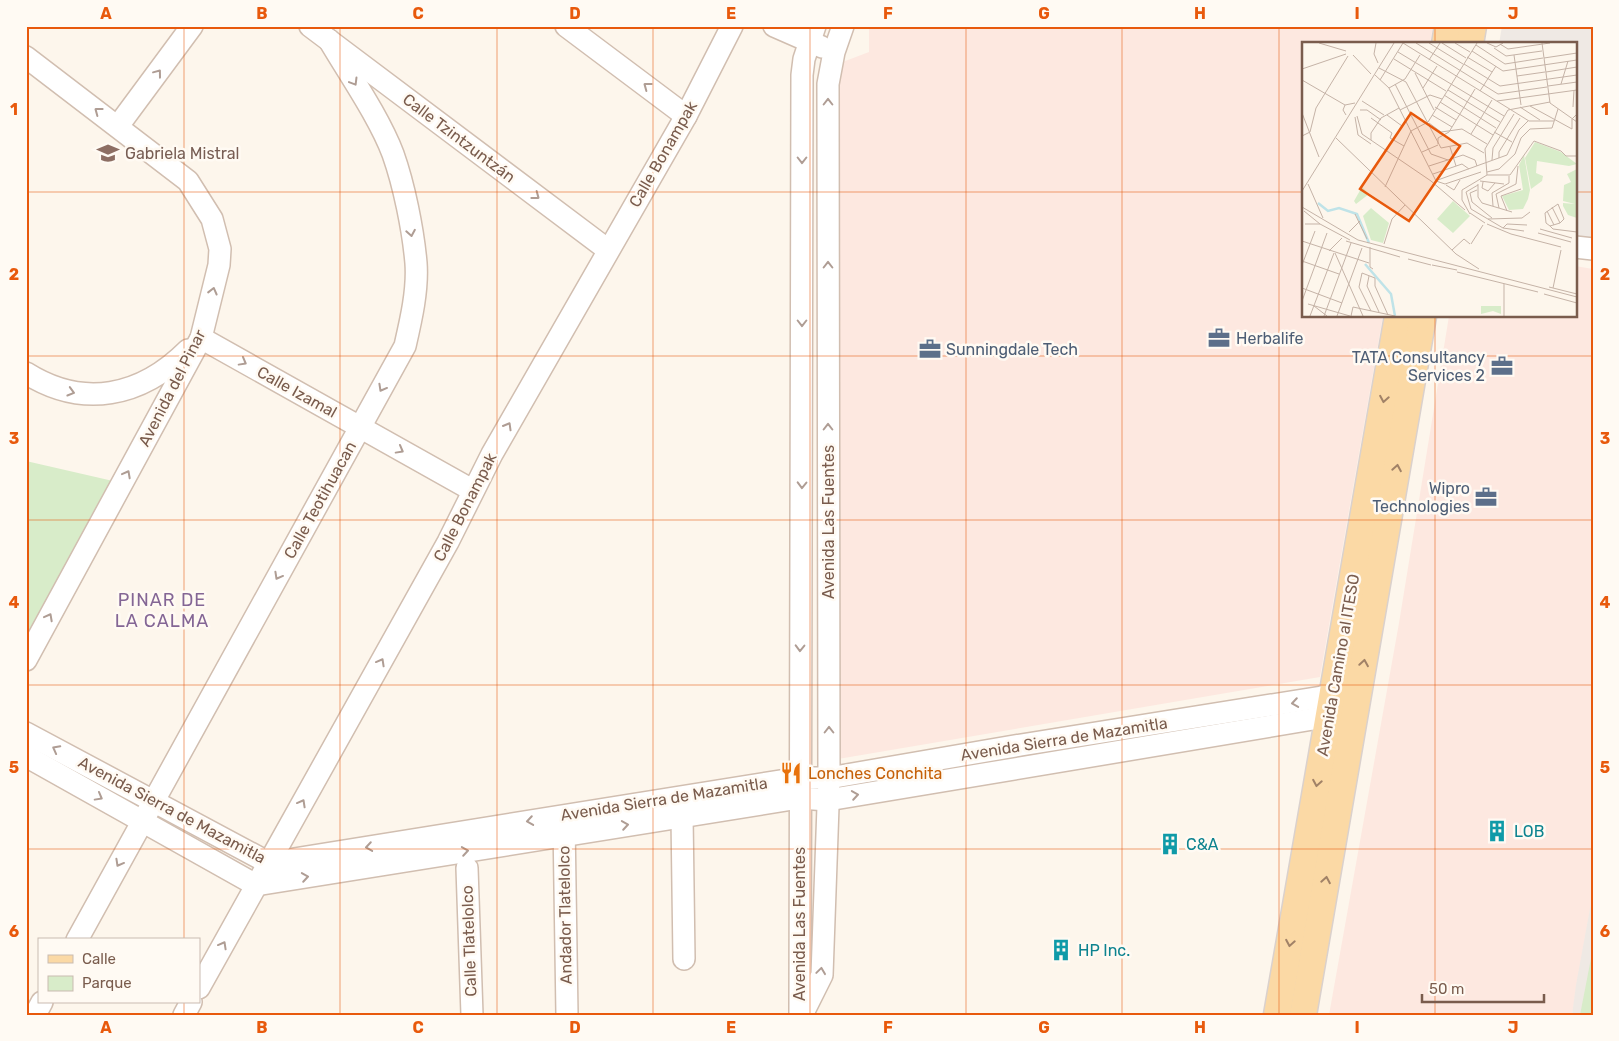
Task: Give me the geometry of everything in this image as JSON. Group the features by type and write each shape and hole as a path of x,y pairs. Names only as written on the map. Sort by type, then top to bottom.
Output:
{"main road":[{"path":"1446,42 1448,26"},
{"path":"1470,42 1473,26"},
{"name":"Avenida Camino al ITESO","path":"1278,1015 1398,318"},
{"name":"Avenida Camino al ITESO","path":"1303,1015 1423,318"}],"street":[{"path":"118,126 192,26"},
{"name":"Calle Tzintzuntzán","path":"310,26 608,250"},
{"path":"566,26 686,116"},
{"name":"Calle Bonampak","path":"200,986 448,542 472,490 686,116 732,26"},
{"path":"774,26 812,34 834,52"},
{"name":"Avenida Las Fuentes","path":"801,1015 822,975 829,778 828,84 834,52 843,26"},
{"name":"Avenida Las Fuentes","path":"801,1015 799,788 803,475 802,76 812,34"},
{"name":"Calle Teotihuacan","path":"77,938 405,346 413,307 416,264 406,209 392,154 363,96 329,40"},
{"name":"Avenida del Pinar","path":"26,57 188,181 212,219 220,249 219,265 201,338 26,660"},
{"path":"1576,247 1593,249"},
{"path":"26,373 45,385 79,394 104,395 121,392 166,370 201,338"},
{"name":"Calle Izamal","path":"201,338 472,490"},
{"name":"Avenida Sierra de Mazamitla","path":"26,733 269,863 564,825 799,788 828,800 1331,707 1358,700"},
{"name":"Avenida Sierra de Mazamitla","path":"26,756 256,885 564,825 682,816 799,788 829,778 1021,745 1331,707"},
{"path":"682,816 684,959"},
{"name":"Andador Tlatelolco","path":"564,825 567,1015"},
{"name":"Calle Tlatelolco","path":"467,868 472,1015"}],"shaded area":[{"path":"869,26 1433,26 1430,42 1302,42 1302,318 1383,318 1320,677 838,759 840,63 869,52"},
{"path":"1502,26 1593,26 1593,240 1576,237 1576,42 1499,42"},
{"path":"1576,266 1593,269 1593,892 1572,1015 1329,1015 1399,623 1449,318 1576,318"},
{"path":"1593,892 1593,1015 1572,1015 1576,985"}],"green space":[{"path":"26,461 113,481 26,648"},
{"path":"1593,948 1593,1015 1580,1015"}],"place":[{"name":"Gabriela Mistral","path":"108,153"},
{"name":"Herbalife","path":"1219,338"},
{"name":"Sunningdale Tech","path":"930,349"},
{"name":"TATA Consultancy Services 2","path":"1502,366"},
{"name":"Wipro Technologies","path":"1486,497"},
{"name":"Lonches Conchita","path":"791,773"},
{"name":"LOB","path":"1497,831"},
{"name":"C&A","path":"1170,844"},
{"name":"HP Inc.","path":"1061,950"}],"district":[{"name":"PINAR DE LA CALMA","path":"162,610"}]}
